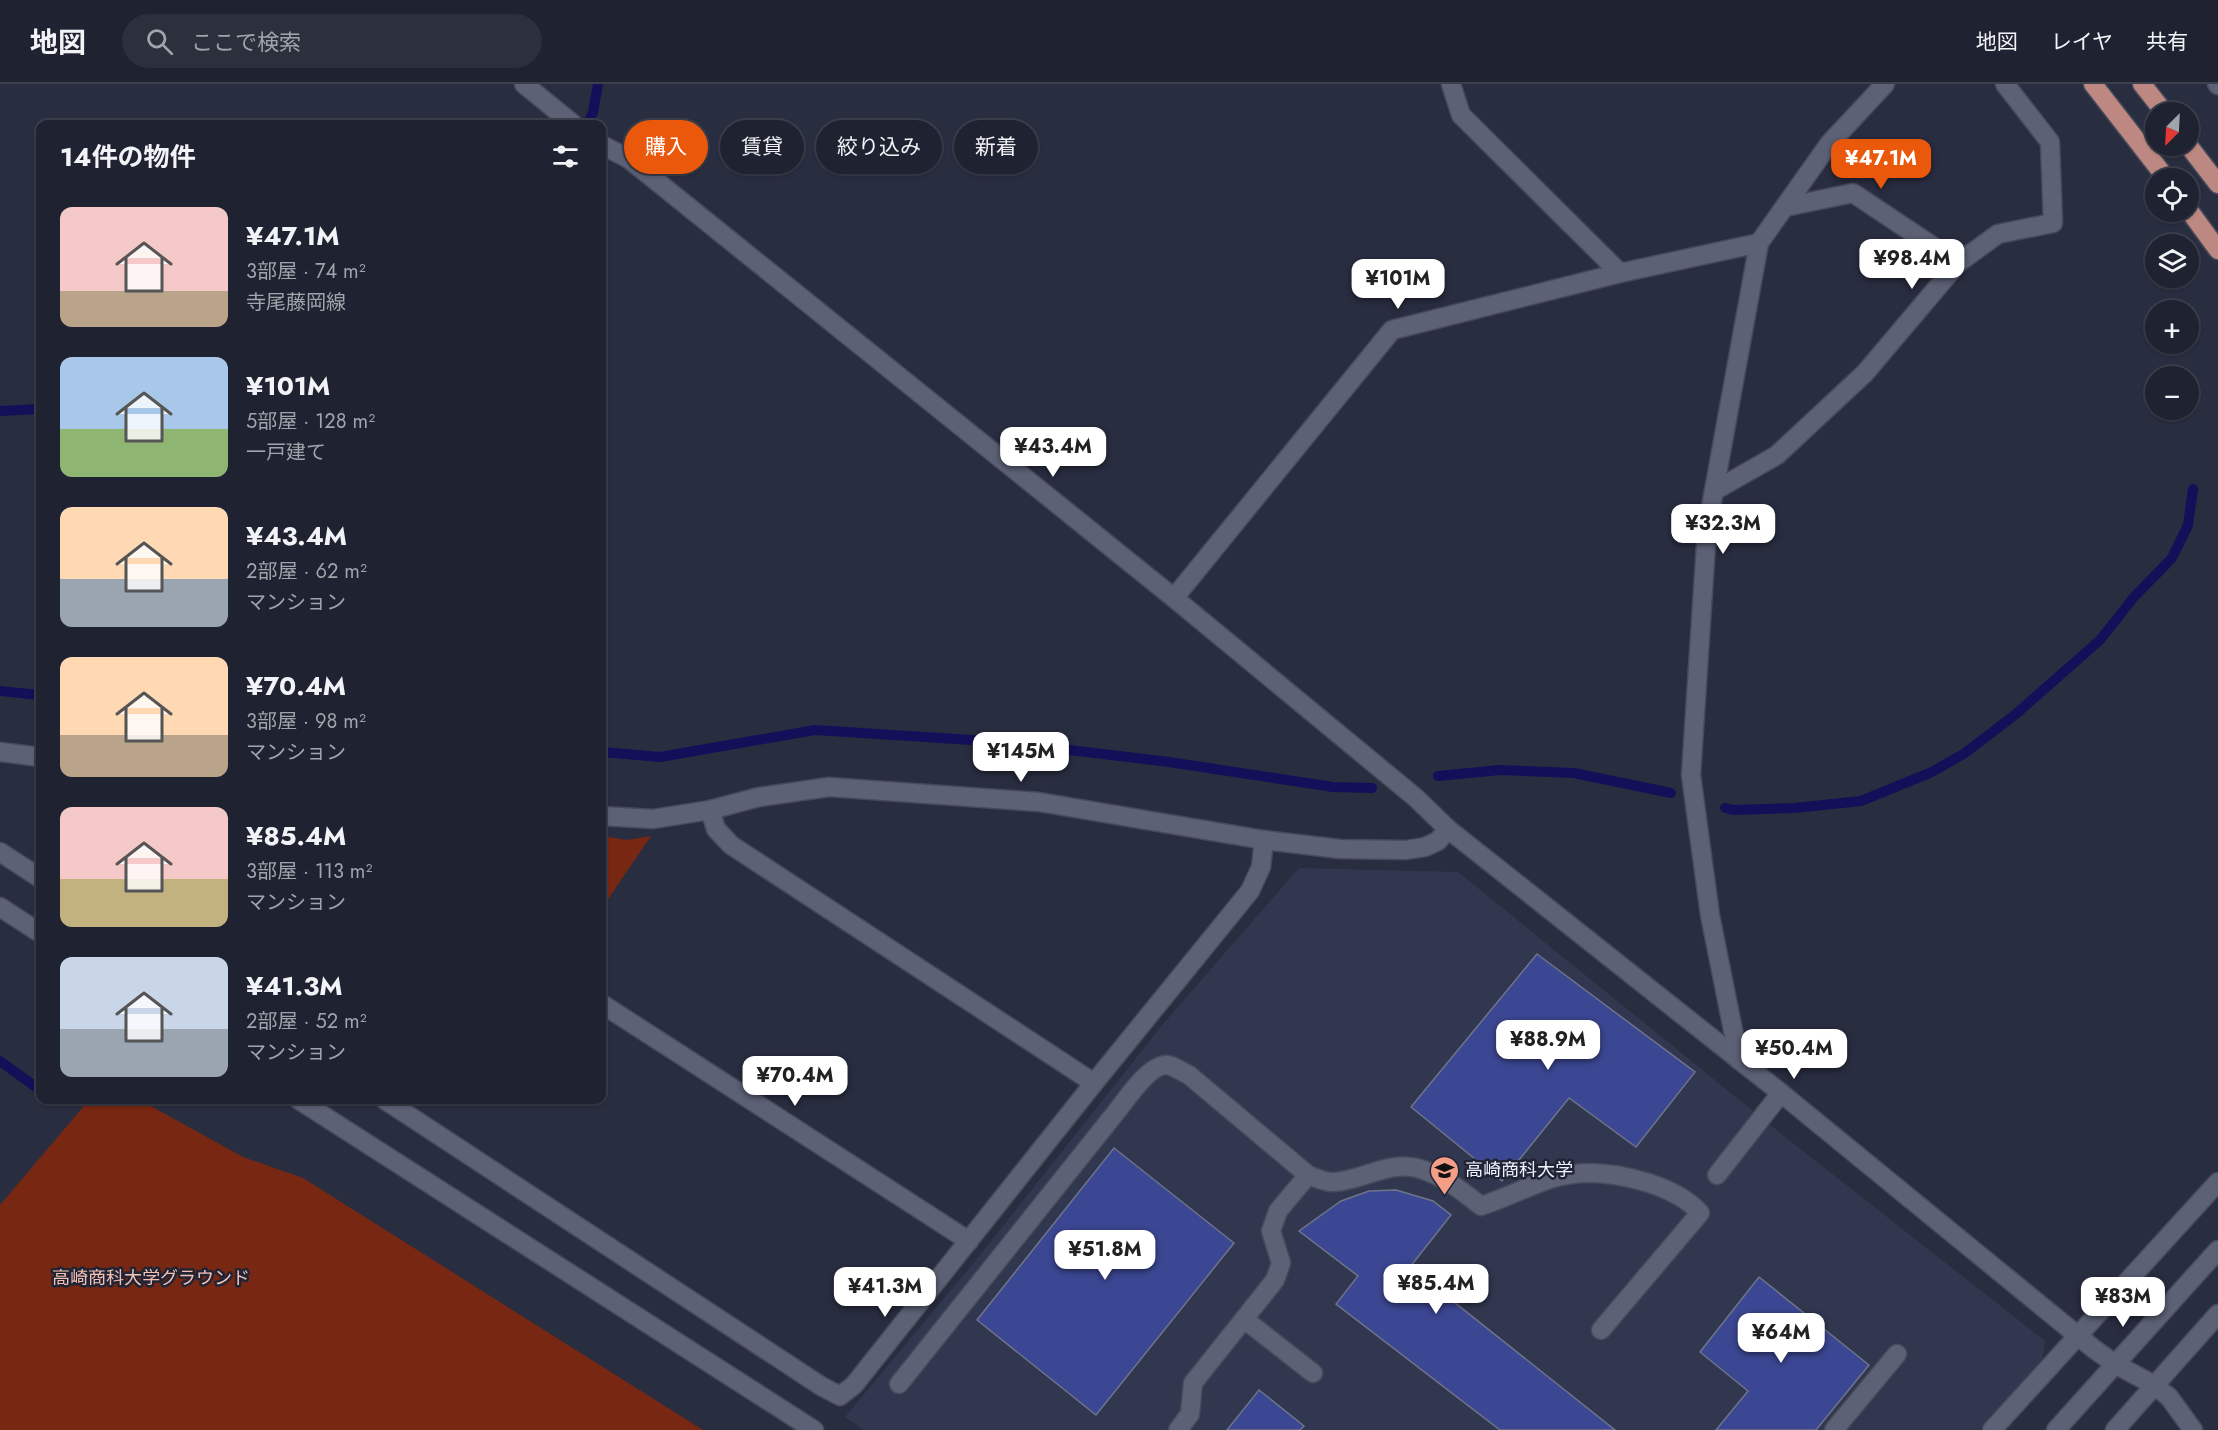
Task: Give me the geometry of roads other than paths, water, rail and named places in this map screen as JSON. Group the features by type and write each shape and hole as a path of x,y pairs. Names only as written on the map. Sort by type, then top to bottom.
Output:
{"main road":[{"path":"2093,84 2158,168"},
{"path":"2142,84 2156,102"},
{"path":"2196,156 2218,184"},
{"path":"2198,222 2218,250"}],"street":[{"path":"524,84 568,120"},
{"path":"1451,84 1461,115 1620,273"},
{"path":"1739,1059 1710,915 1690,775 1707,529 1760,243 1829,144 1885,84"},
{"path":"1714,490 1777,455 1865,373 1958,263 1998,234 2053,223 2050,142 2004,84"},
{"path":"606,147 629,159 1174,598 1416,798 1448,829 1739,1059 2079,1336 2115,1364 2154,1385 2169,1397 2193,1430"},
{"path":"1785,207 1853,193 1958,263"},
{"path":"1174,598 1392,330 1620,273 1760,243"},
{"path":"0,752 36,756"},
{"path":"606,816 652,819 710,810 759,797 829,787 1039,802 1264,840 1340,849 1406,850 1425,847 1438,841 1448,829"},
{"path":"710,810 716,829 731,845 1094,1083"},
{"path":"399,1104 821,1386 840,1396 854,1385 1250,891 1261,867 1264,840"},
{"path":"0,852 36,875"},
{"path":"0,907 36,930"},
{"path":"606,1007 969,1241"},
{"path":"899,1384 1117,1111 1149,1074 1159,1066 1170,1065 1189,1075 1308,1175 1334,1182 1396,1166 1416,1167 1441,1177 1481,1206 1551,1179 1580,1172 1629,1176 1664,1188 1693,1205 1700,1213 1601,1330"},
{"path":"1717,1175 1781,1093"},
{"path":"305,1104 814,1430"},
{"path":"1178,1430 1190,1414 1193,1383 1275,1280 1281,1263 1270,1231 1278,1211 1308,1175"},
{"path":"1992,1430 2218,1182"},
{"path":"2056,1430 2218,1250"},
{"path":"2115,1430 2218,1314"},
{"path":"1244,1319 1313,1373"},
{"path":"1834,1430 1897,1354"}],"waterway":[{"path":"590,120 598,84"},
{"path":"0,411 36,409"},
{"path":"1725,808 1733,810 1795,808 1861,801 1932,772 1965,753 2016,714 2100,640 2134,597 2172,558 2188,525 2193,489"},
{"path":"0,691 36,695"},
{"path":"606,752 660,757 815,730 1003,742 1169,762 1333,787 1372,788"},
{"path":"1438,776 1500,770 1574,773 1671,793"},
{"path":"0,1061 36,1087"}],"place":[{"name":"高崎商科大学","path":"1444,1196"}],"park label":[{"name":"高崎商科大学グラウンド","path":"151,1278"}]}
